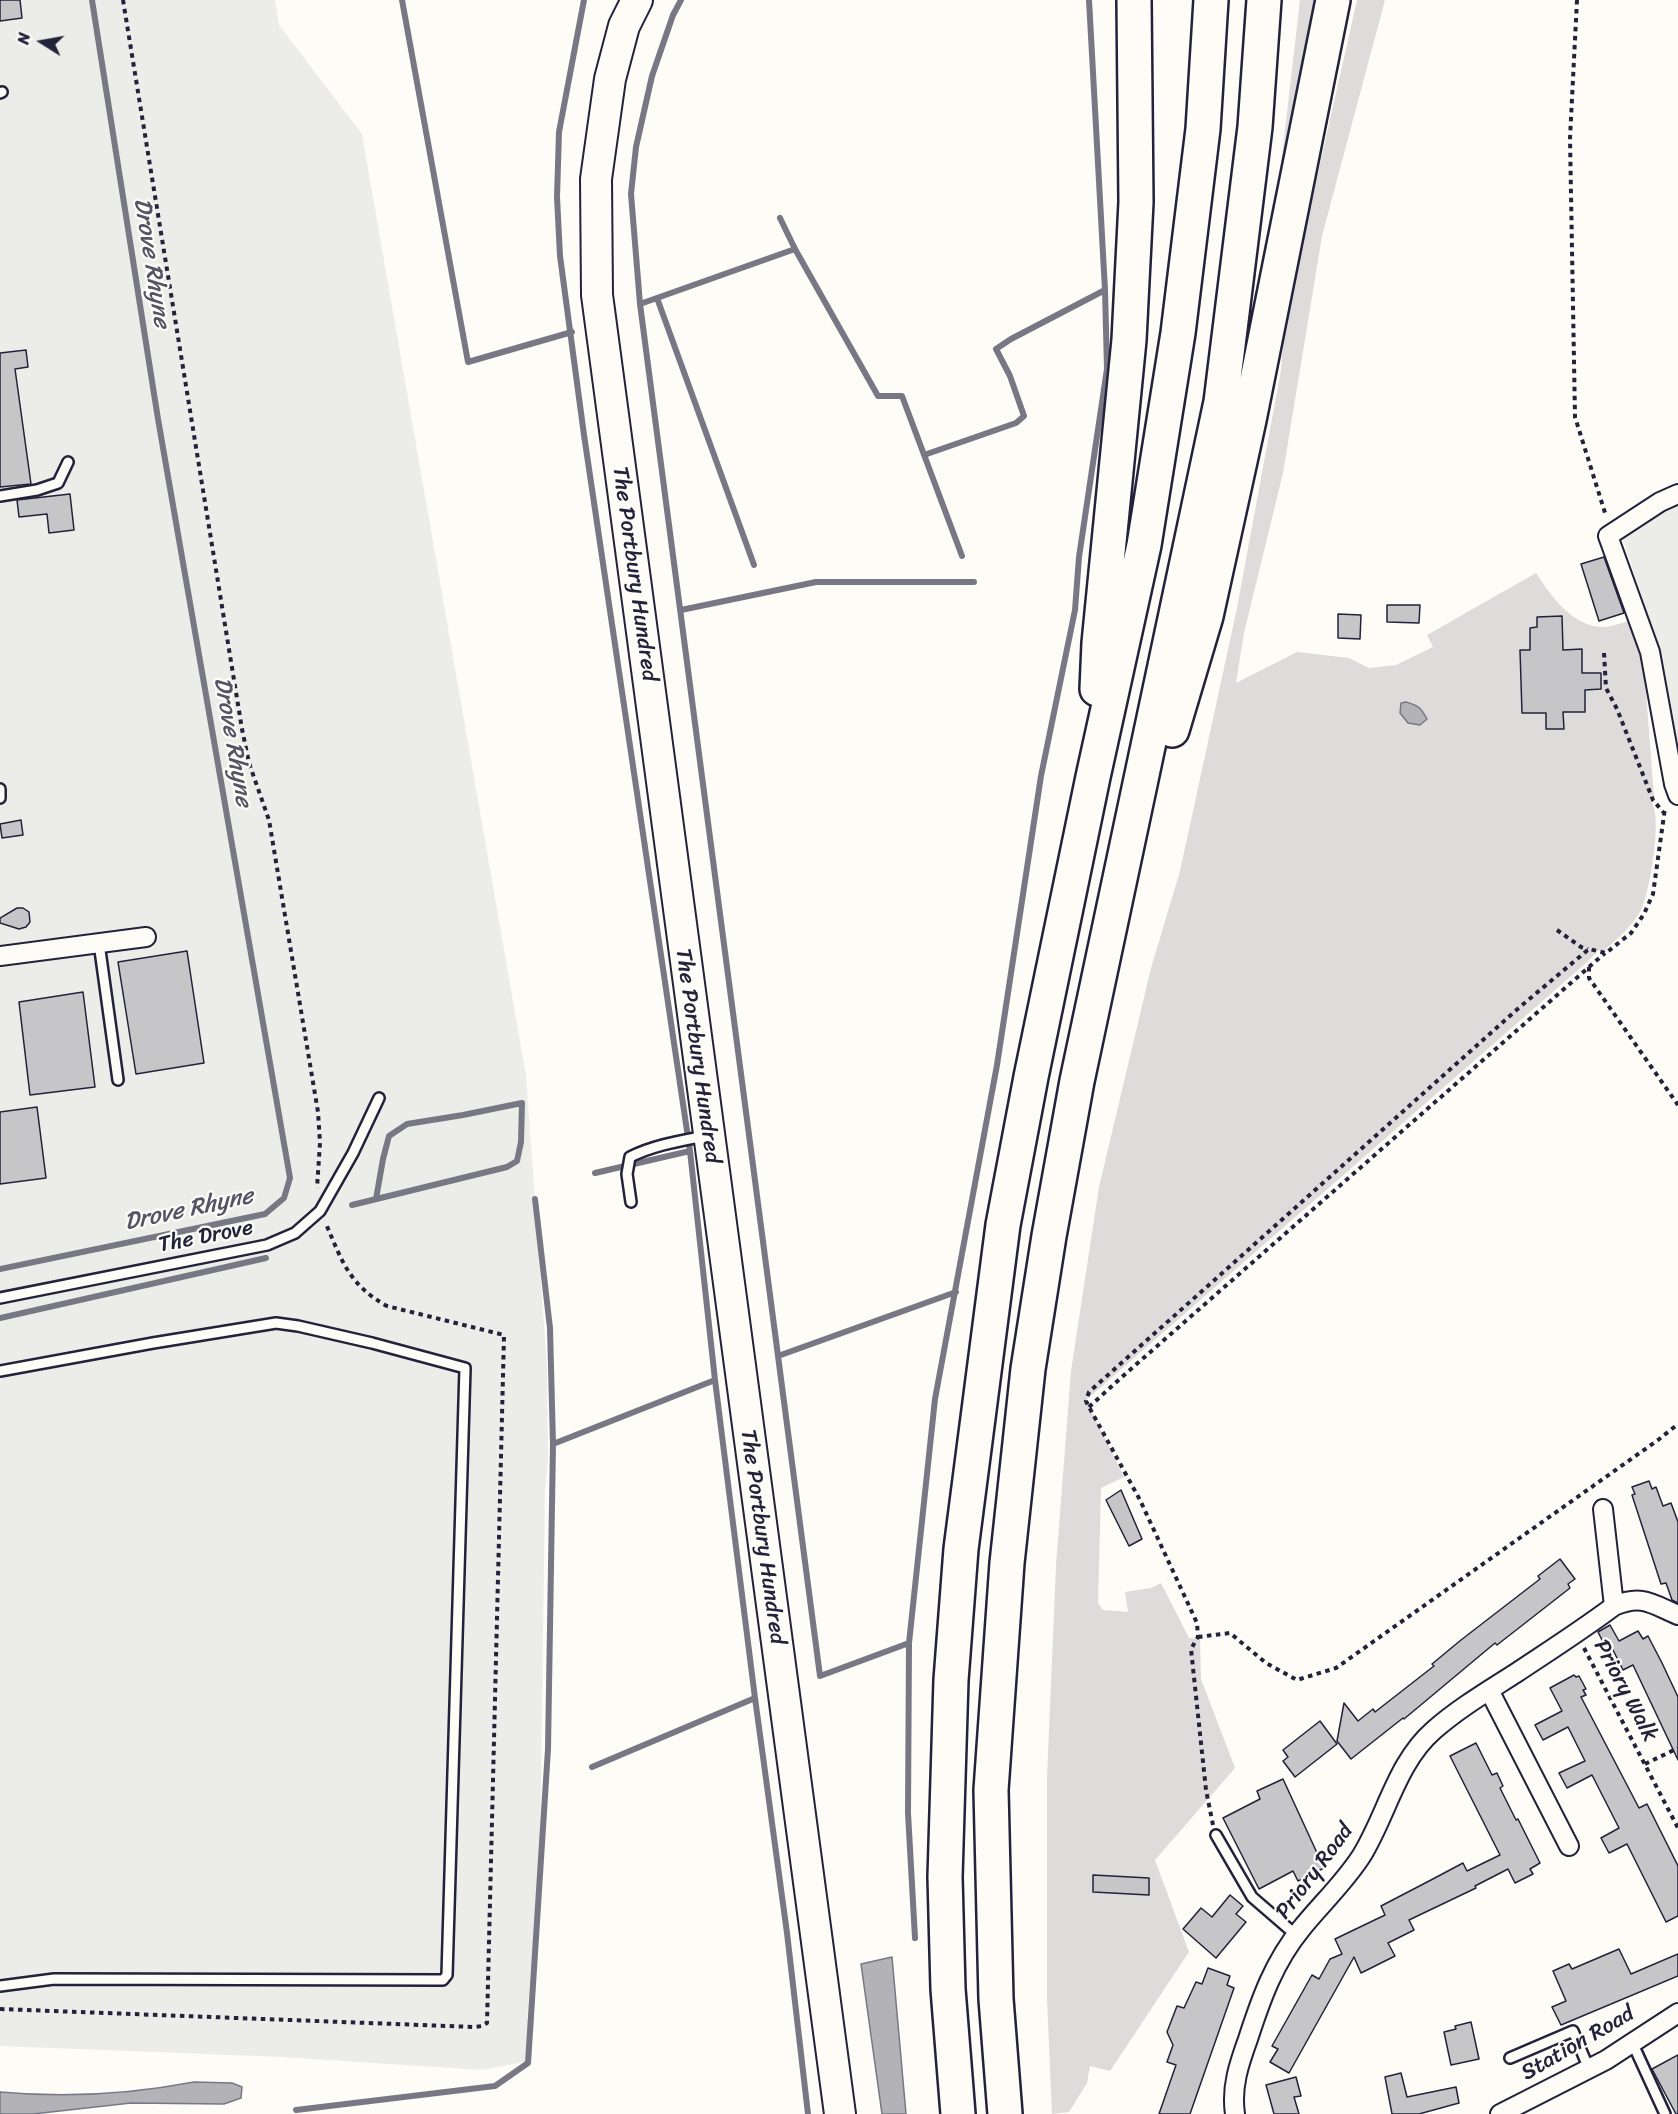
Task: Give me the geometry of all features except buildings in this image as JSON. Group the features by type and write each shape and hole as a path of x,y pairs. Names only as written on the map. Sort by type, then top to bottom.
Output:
{"highway":[{"path":"1093,777 1099,642 1129,340 1136,202 1134,0"},
{"path":"958,2114 948,1989 945,1877 951,1680 961,1549 1003,1225 1033,1066 1144,545 1178,333 1203,129 1211,0"},
{"path":"1005,2114 996,1999 991,1790 1007,1563 1028,1369 1077,1081 1221,402 1255,127 1264,0"},
{"path":"1106,950 1206,616 1282,264 1333,0"}],"main road":[{"name":"The Portbury Hundred","path":"637,0 624,26 610,79 597,179 597,295 840,2114"}],"street":[{"path":"1676,790 1650,652 1608,536 1660,502 1678,494"},
{"path":"0,956 146,937"},
{"path":"1603,1509 1614,1606"},
{"name":"Priory Road","path":"1235,2114 1233,2099 1235,2076 1264,1990 1281,1957 1296,1935 1351,1872 1362,1855 1380,1823 1404,1768 1416,1749 1433,1731 1489,1690 1576,1634 1614,1606 1630,1599 1643,1601 1678,1615"},
{"path":"1489,1690 1569,1846"},
{"name":"Station Road","path":"1512,2108 1589,2069 1678,2013"}],"lane":[{"path":"0,496 37,490 58,483 68,462"},
{"path":"1676,790 1678,765"},
{"path":"0,789 0,798"},
{"path":"99,943 118,1080"},
{"name":"The Drove","path":"0,1298 267,1245 295,1233 320,1211 353,1153 379,1098"},
{"path":"631,1202 627,1174 630,1157 642,1151 675,1142 708,1136"},
{"path":"0,1371 276,1323 372,1343 465,1368 447,1975 442,1980 54,1979 0,1986"},
{"path":"1216,1836 1252,1897 1296,1935"},
{"path":"1510,2058 1573,2031 1589,2069"},
{"path":"1632,2042 1665,2114"}],"path":[{"path":"0,2009 474,2027 487,2023 504,1335 387,1306 372,1298 349,1275 320,1211 316,1195 320,1143 318,1112 269,820 249,763 242,729 123,0"},
{"path":"1577,0 1570,138 1575,417 1611,534"},
{"path":"1604,653 1606,688 1617,709 1653,800 1664,813"},
{"path":"1089,1407 1589,966 1631,933 1644,914 1653,894 1664,813 1676,790"},
{"path":"1557,930 1581,947 1606,953"},
{"path":"1216,1836 1206,1791 1191,1649 1198,1637 1197,1623 1145,1510 1086,1401 1089,1392 1521,1006 1589,949"},
{"path":"1589,966 1589,978 1678,1105"},
{"path":"1198,1637 1230,1633 1266,1663 1297,1680 1336,1668 1678,1424"},
{"name":"Priory Walk","path":"1576,1634 1678,1828"},
{"path":"1645,1764 1678,1748"}],"shaded area":[{"path":"0,0 275,0 279,25 362,134 526,1076 547,1367 548,1458 545,1491 540,1854 527,2019 534,2021 530,2061 482,2070 282,2057 0,2046"},
{"path":"1300,0 1318,0 1273,234"},
{"path":"1357,0 1385,0 1322,236 1283,473 1244,633 1236,683 1297,652 1349,658 1369,668 1396,665 1433,647 1427,635 1536,573 1564,609 1583,622 1605,627 1629,621 1643,654 1654,796 1652,803 1656,824 1654,855 1642,908 1635,920 1620,936 1605,950 1599,950 1086,1400 1124,1477 1101,1488 1098,1603 1103,1610 1128,1612 1125,1592 1151,1588 1161,1583 1189,1638 1200,1639 1201,1679 1235,1768 1155,1860 1189,1952 1110,2071 1090,2066 1087,2083 1069,2112 1052,2114 1047,1999 1047,1778 1056,1565 1071,1371 1099,1187 1151,968 1180,871 1237,608 1281,370 1285,319"},
{"path":"1678,506 1678,745 1659,649 1623,539 1664,512"},
{"path":"1406,702 1418,707 1427,719 1420,725 1408,723 1400,713 1401,703"},
{"path":"892,1957 906,2114 882,2114 861,1964"},
{"path":"194,2082 232,2083 242,2087 241,2098 224,2104 131,2103 33,2114 0,2114 0,2092 48,2095 97,2094"}],"waterway":[{"name":"Drove Rhyne","path":"0,1269 265,1214 284,1198 290,1178 158,419 92,0"},
{"path":"402,0 468,362 572,332"},
{"path":"584,0 559,132 557,197 560,256 584,435 690,1151 715,1380 787,1933 808,2114"},
{"path":"681,0 673,15 652,76 636,147 631,194 640,304 820,1676 909,1643"},
{"path":"915,1938 908,1813 909,1643 935,1399 997,1065 1041,776 1075,610 1079,557 1107,369 1105,290 1089,0"},
{"path":"780,218 795,249 878,396 902,396 962,556"},
{"path":"640,304 795,249"},
{"path":"924,455 1016,423 1024,416 1010,376 996,349 1105,290"},
{"path":"657,298 754,565"},
{"path":"681,610 816,582 974,582"},
{"path":"352,1205 507,1167 517,1161 521,1142 522,1103 407,1124 389,1136 376,1199"},
{"path":"595,1173 690,1151"},
{"path":"296,2110 495,2086 528,2063 548,1749 553,1444 550,1328 535,1199"},
{"path":"0,1318 266,1258"},
{"path":"778,1356 956,1292"},
{"path":"553,1444 715,1380"},
{"path":"592,1767 755,1698"}]}
